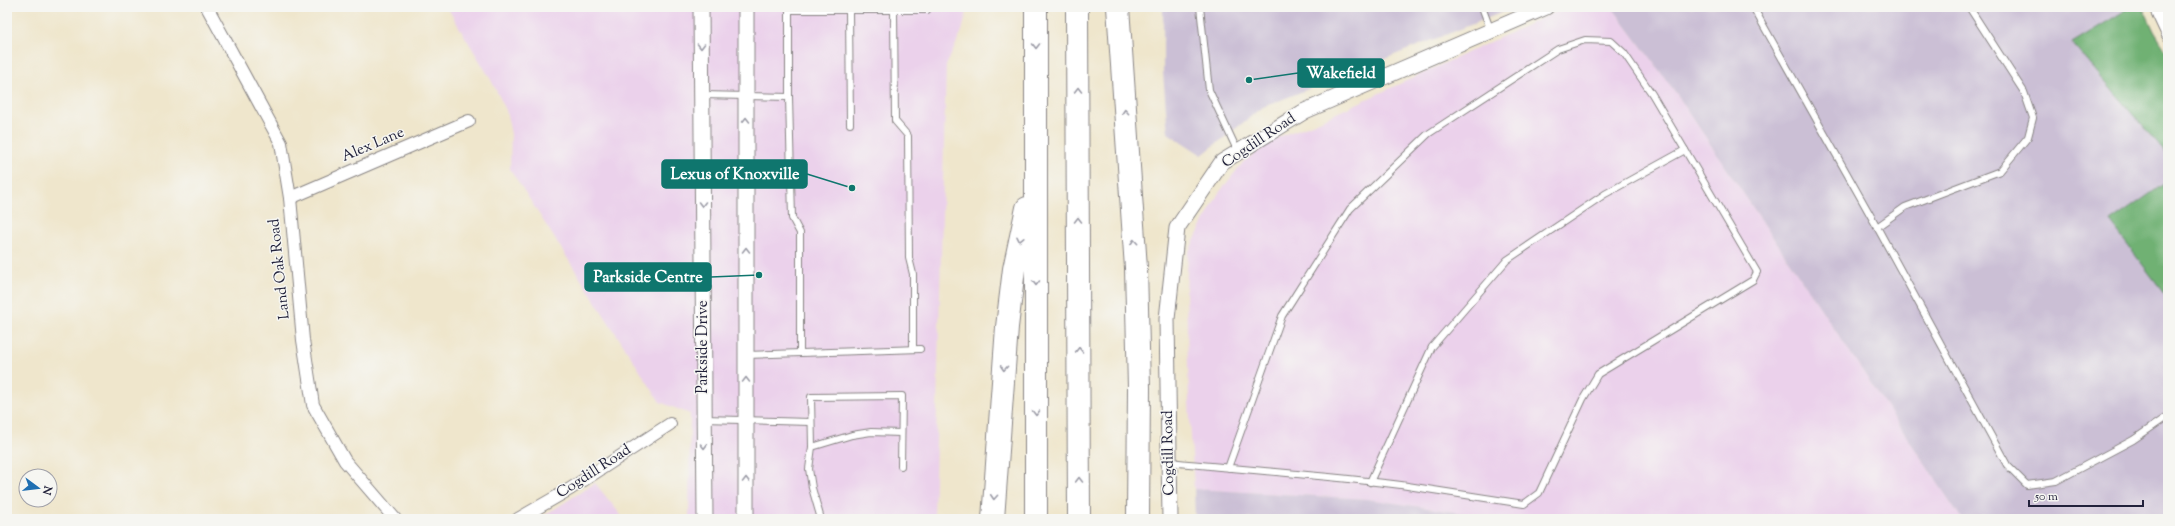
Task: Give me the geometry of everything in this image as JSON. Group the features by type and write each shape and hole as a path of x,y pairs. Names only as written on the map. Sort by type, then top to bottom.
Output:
{"highway":[{"path":"1036,7 1036,519"},
{"path":"1077,7 1080,519"},
{"path":"1118,7 1136,268 1150,519"},
{"path":"993,519 1007,327 1014,268 1036,160"},
{"path":"1136,268 1139,388 1138,519"}],"street":[{"name":"Land Oak Road","path":"207,7 281,143 290,198 304,340 313,405 345,461 395,519"},
{"name":"Parkside Drive","path":"701,7 703,419 705,519"},
{"path":"746,7 746,519"},
{"name":"Cogdill Road","path":"1170,519 1167,319 1177,228 1222,162 1305,111 1546,7"},
{"path":"2155,7 2168,35"},
{"name":"Alex Lane","path":"290,198 469,121"},
{"name":"Cogdill Road","path":"518,519 570,489 670,424"}],"lane":[{"path":"1200,7 1209,90 1238,152"},
{"path":"1482,7 1491,31"},
{"path":"1753,7 1877,228 2007,466 2027,484 2056,481 2133,440 2168,416"},
{"path":"1877,228 1905,207 2000,172 2028,137 2033,118 2024,92 1969,7"},
{"path":"800,352 800,233 792,218 789,97 789,8 927,10"},
{"path":"849,10 850,124"},
{"path":"894,10 895,121 908,136 909,258 913,274 913,349"},
{"path":"1169,462 1228,468 1370,482 1524,504 1539,493 1583,399 1598,374 1753,280 1757,272 1652,94 1624,53 1611,41 1585,40 1558,49 1428,134 1350,210 1282,316 1228,468"},
{"path":"701,95 789,97"},
{"path":"1370,482 1432,347 1507,260 1605,194 1685,150"},
{"path":"746,355 920,348"},
{"path":"821,519 812,488 809,468 812,447 810,422 811,397 902,396 901,466"},
{"path":"703,419 746,419 810,422"},
{"path":"812,447 852,435 871,432 901,433"}],"shaded area":[{"path":"447,7 968,7 962,31 946,66 934,519 689,519 690,414 660,402 510,169 511,134 506,110 490,78"},
{"path":"1163,7 1516,7 1263,107 1202,155 1168,133 1163,73"},
{"path":"1566,7 1612,7 1676,93 1962,519 1501,519 1367,499 1194,489 1189,402 1186,292 1188,253 1218,194 1244,161 1279,137 1317,122"},
{"path":"1612,7 2131,7 2072,43 2168,156 2168,181 2110,222 2168,298 2168,519 1962,519 1676,93"},
{"path":"595,483 624,519 539,519"},
{"path":"1194,489 1367,499 1501,519 1195,519"}],"green space":[{"path":"2131,7 2143,7 2154,31 2168,54 2168,156 2072,43"},
{"path":"2168,181 2168,298 2110,222"}],"place":[{"name":"Wakefield","path":"1249,80"},
{"name":"Lexus of Knoxville","path":"852,188"},
{"name":"Parkside Centre","path":"759,275"}]}
